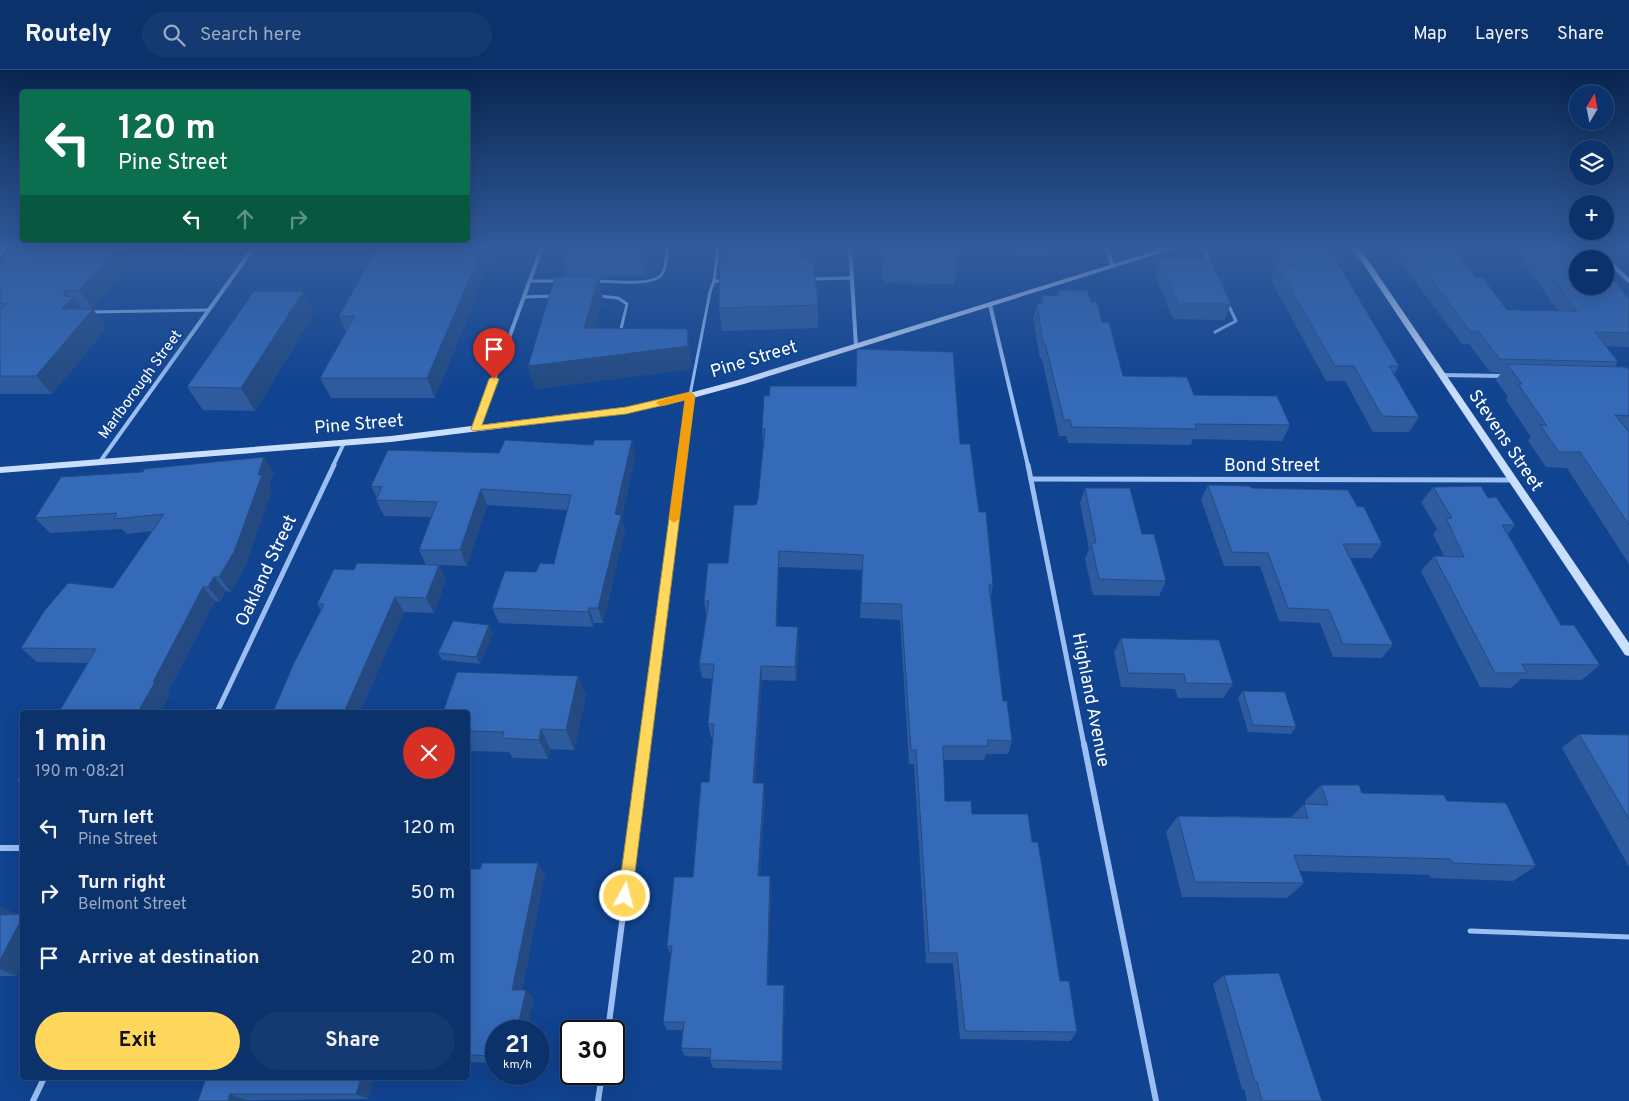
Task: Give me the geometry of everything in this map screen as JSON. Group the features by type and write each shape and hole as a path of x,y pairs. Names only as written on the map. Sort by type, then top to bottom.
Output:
{"street":[{"name":"Marlborough Street","path":"99,463 220,295"},
{"path":"853,295 856,346"},
{"name":"Pine Street","path":"0,470 344,443 626,410 690,396 1021,295"},
{"name":"Stevens Street","path":"1387,295 1629,652"},
{"path":"476,429 524,297"},
{"name":"Highland Avenue","path":"990,305 1031,479 1156,1101"},
{"path":"1441,374 1510,376"},
{"path":"609,1020 690,396"},
{"name":"Oakland Street","path":"218,710 344,443"},
{"name":"Bond Street","path":"1031,479 1512,480"},
{"path":"0,848 20,848"},
{"path":"33,1101 43,1080"},
{"path":"598,1101 600,1085"}],"lane":[{"path":"690,396 709,295"},
{"path":"524,297 563,296"},
{"path":"592,296 612,296 623,300 627,304 618,342"},
{"path":"1215,332 1236,321 1225,296"},
{"path":"80,312 209,310"},
{"path":"1470,931 1629,937"}],"building":[{"path":"0,295 64,295 73,297 62,309 93,309 36,376 0,376 0,311 8,303 0,303"},
{"path":"251,295 301,295 241,388 187,387"},
{"path":"351,295 462,295 427,378 320,378 355,316 339,316"},
{"path":"550,295 594,295 584,328 687,329 688,346 528,366"},
{"path":"719,295 817,295 818,305 719,308"},
{"path":"1042,295 1089,295 1091,302 1097,302 1102,322 1109,322 1123,376 1187,377 1194,395 1277,396 1290,425 1195,424 1197,429 1072,427 1070,420 1064,420 1045,343 1043,343 1037,303 1043,303"},
{"path":"1175,295 1227,295 1231,304 1178,304"},
{"path":"1294,295 1357,295 1399,366 1389,366 1419,417 1382,416 1354,366 1335,366"},
{"path":"1443,295 1496,295 1507,310 1577,311 1566,295 1626,295 1629,299 1629,333 1595,332 1618,362 1500,359 1478,331 1470,331"},
{"path":"857,349 953,352 960,444 970,444 979,512 986,512 993,585 989,585 1003,701 1007,701 1012,741 987,740 988,746 943,746 945,801 971,801 972,814 1028,814 1032,842 1038,842 1060,981 1069,981 1077,1032 965,1031 957,953 929,953 916,750 911,750 901,604 861,603 863,555 779,551 776,626 798,627 795,667 761,666 753,783 764,783 758,876 770,876 767,985 784,985 782,1062 710,1060 711,1049 681,1048 684,1022 663,1022 672,946 667,946 674,877 693,877 701,782 709,782 714,724 708,724 714,664 699,664 709,601 704,601 708,563 728,563 734,505 756,505 765,429 762,429 764,395 769,396 770,386 856,386"},
{"path":"1507,364 1626,367 1629,370 1629,416 1615,415 1629,432 1629,525 1580,452 1559,452 1540,425 1547,426 1518,384 1522,384"},
{"path":"505,440 593,445 594,440 632,440 615,514 621,515 598,608 589,608 588,612 492,608 505,571 536,572 540,563 554,564 571,495 481,489 460,550 419,550 437,502 376,500 382,487 371,486 388,450 499,453"},
{"path":"264,457 258,475 262,475 234,552 219,577 214,577 208,587 203,587 139,710 60,710 96,649 21,648 45,610 68,583 113,588 164,514 114,519 117,513 35,518 61,477 143,472 144,469"},
{"path":"1208,485 1348,490 1357,506 1364,507 1382,544 1343,544 1393,645 1343,644 1329,610 1288,608 1268,553 1232,552"},
{"path":"1481,486 1488,498 1496,497 1515,525 1502,525 1561,625 1574,625 1600,665 1522,664 1527,673 1495,673 1434,556 1464,557 1446,518 1452,518 1433,487"},
{"path":"1085,488 1130,488 1142,534 1154,534 1166,581 1099,579 1091,543 1096,543"},
{"path":"357,563 439,565 426,598 395,597 345,710 274,710 293,665 324,604 317,604 334,569 354,570"},
{"path":"453,621 489,625 476,657 438,653"},
{"path":"1121,638 1219,640 1233,684 1186,683 1184,674 1128,673"},
{"path":"457,672 578,676 566,730 541,729 539,740 502,738 504,732 470,731 470,710 444,710"},
{"path":"1243,691 1285,692 1296,727 1253,725"},
{"path":"1579,734 1629,735 1629,819"},
{"path":"1321,785 1359,785 1362,793 1444,795 1447,801 1506,803 1536,866 1452,863 1450,859 1294,855 1304,883 1195,882 1178,816 1308,818 1304,804 1328,805"},
{"path":"482,863 538,863 512,990 526,990 519,1020 485,1020 485,1056 470,1055 470,869 480,869"},
{"path":"20,914 20,922 0,960 0,915"},
{"path":"1279,973 1322,1101 1262,1101 1257,1082 1255,1082 1224,975"},
{"path":"205,1080 360,1080 356,1094 230,1094 228,1101 198,1101"}],"slow traffic":[{"path":"661,403 690,396 674,519"}],"route":[{"path":"494,379 476,429 581,417 626,410 690,396 625,896"}]}
